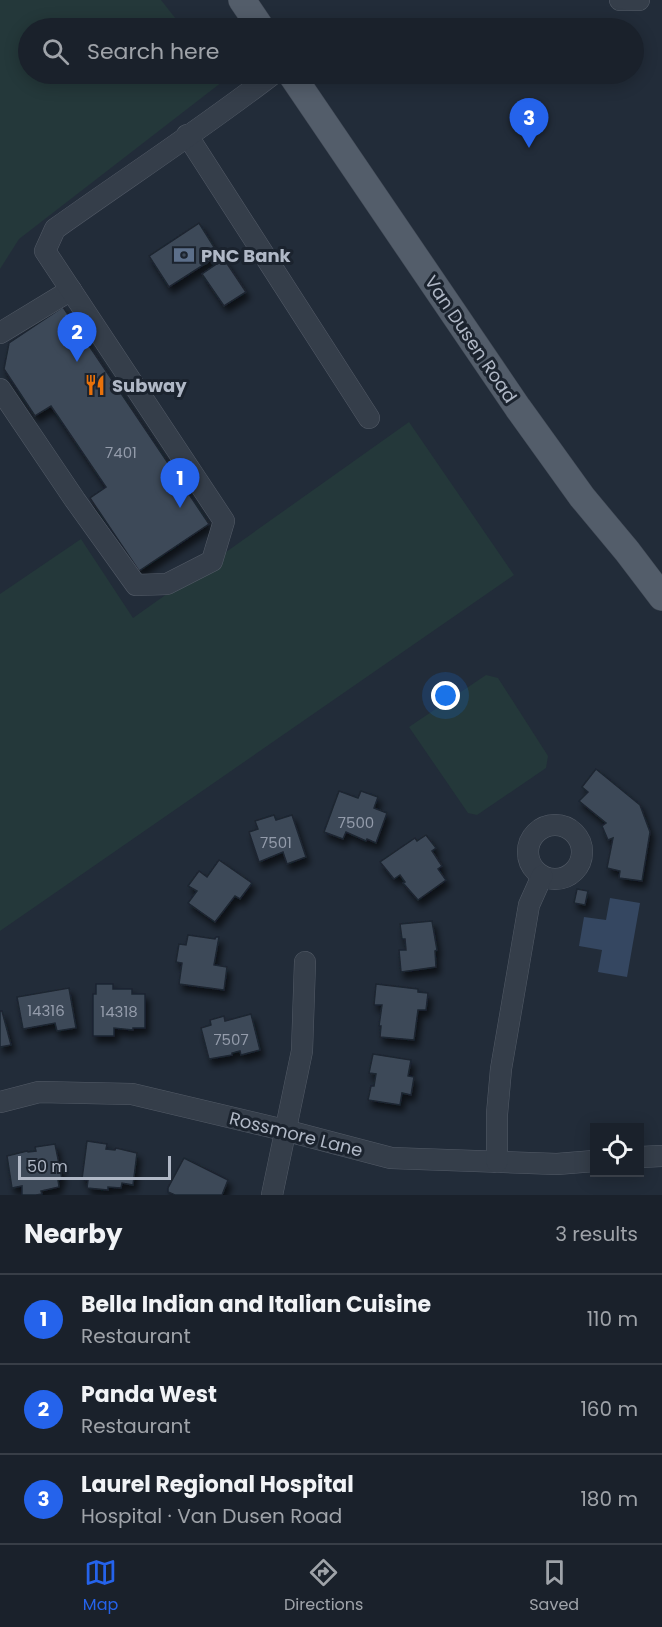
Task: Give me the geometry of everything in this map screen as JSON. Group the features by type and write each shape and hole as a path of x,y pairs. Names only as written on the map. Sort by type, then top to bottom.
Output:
{"main road":[{"path":"242,0 254,18"},
{"name":"Van Dusen Road","path":"298,84 518,408 582,497 627,550 662,597"}],"street":[{"path":"620,0 639,0"},
{"path":"0,389 136,585 167,584 212,561 224,521 45,251 55,229 260,84"},
{"path":"187,135 369,418"},
{"path":"0,333 71,290"},
{"path":"497,1162 497,1114 501,1069 529,904 542,876"},
{"path":"272,1195 302,1051 305,962"},
{"name":"Rossmore Lane","path":"0,1102 39,1092 132,1094 391,1158 557,1164 590,1161"},
{"path":"644,1157 662,1156"}],"green space":[{"path":"0,0 161,0 175,18 18,18 18,84 219,84 19,239 0,269"},
{"path":"409,422 514,575 0,931 0,594 81,539 133,618"},
{"path":"486,675 498,678 548,756 546,768 477,815 468,813 409,727"}],"water":[{"path":"610,898 640,903 627,977 598,972 602,950 579,946 584,917 606,920"}],"building":[{"name":"PNC Bank","path":"199,223 219,255 169,287 149,256"},
{"path":"224,259 246,292 224,306 202,274"},
{"path":"63,307 209,524 139,571 90,498 106,487 51,406 35,416 4,369 9,343"},
{"path":"596,769 640,805 650,832 642,881 619,878 620,871 607,868 613,838 608,840 602,826 606,823 579,801 588,792 582,787"},
{"path":"339,791 358,798 361,791 378,797 374,808 387,813 376,843 346,832 343,839 324,832"},
{"path":"274,815 276,820 292,815 306,857 287,864 283,852 259,862 249,832 258,829 255,821"},
{"path":"426,835 436,848 432,851 442,866 438,869 446,880 418,900 403,883 405,882 400,875 394,879 380,862 415,838 417,841"},
{"path":"219,860 252,883 240,899 235,896 215,922 188,903 197,891 188,886 199,871 207,877"},
{"path":"577,889 588,891 585,905 574,903"},
{"path":"432,921 437,950 435,951 436,967 401,972 399,950 406,950 400,924"},
{"path":"188,935 215,939 219,937 214,965 227,967 224,990 179,984 182,963 176,962 179,944 186,945"},
{"path":"96,984 113,984 113,989 132,989 132,994 145,994 145,1028 133,1028 133,1030 114,1028 114,1036 93,1036 93,994 96,994"},
{"path":"376,984 418,989 418,992 428,993 426,1010 418,1010 414,1040 380,1037 382,1005 374,1005"},
{"path":"69,988 76,1028 57,1031 55,1023 23,1029 17,997"},
{"path":"0,1011 2,1011 11,1045 0,1047"},
{"path":"251,1014 260,1050 241,1055 240,1051 232,1055 209,1059 201,1028 211,1025 210,1020 224,1016 225,1021"},
{"path":"373,1054 411,1060 408,1076 414,1077 411,1095 402,1093 400,1105 368,1100 376,1074 369,1073"},
{"path":"87,1141 107,1144 106,1149 115,1150 116,1148 137,1153 133,1185 122,1183 121,1188 108,1187 108,1190 87,1188 88,1180 82,1179"},
{"path":"55,1144 62,1179 58,1180 59,1187 41,1191 42,1194 36,1195 22,1195 22,1186 12,1188 7,1156 36,1151 35,1147"},
{"path":"184,1158 228,1180 222,1195 175,1195 168,1192"}],"place":[{"name":"Laurel Regional Hospital","path":"529,148"},
{"name":"PNC Bank","path":"184,255"},
{"name":"Panda West","path":"77,362"},
{"name":"Subway","path":"95,385"},
{"name":"Bella Indian and Italian Cuisine","path":"180,508"}]}
